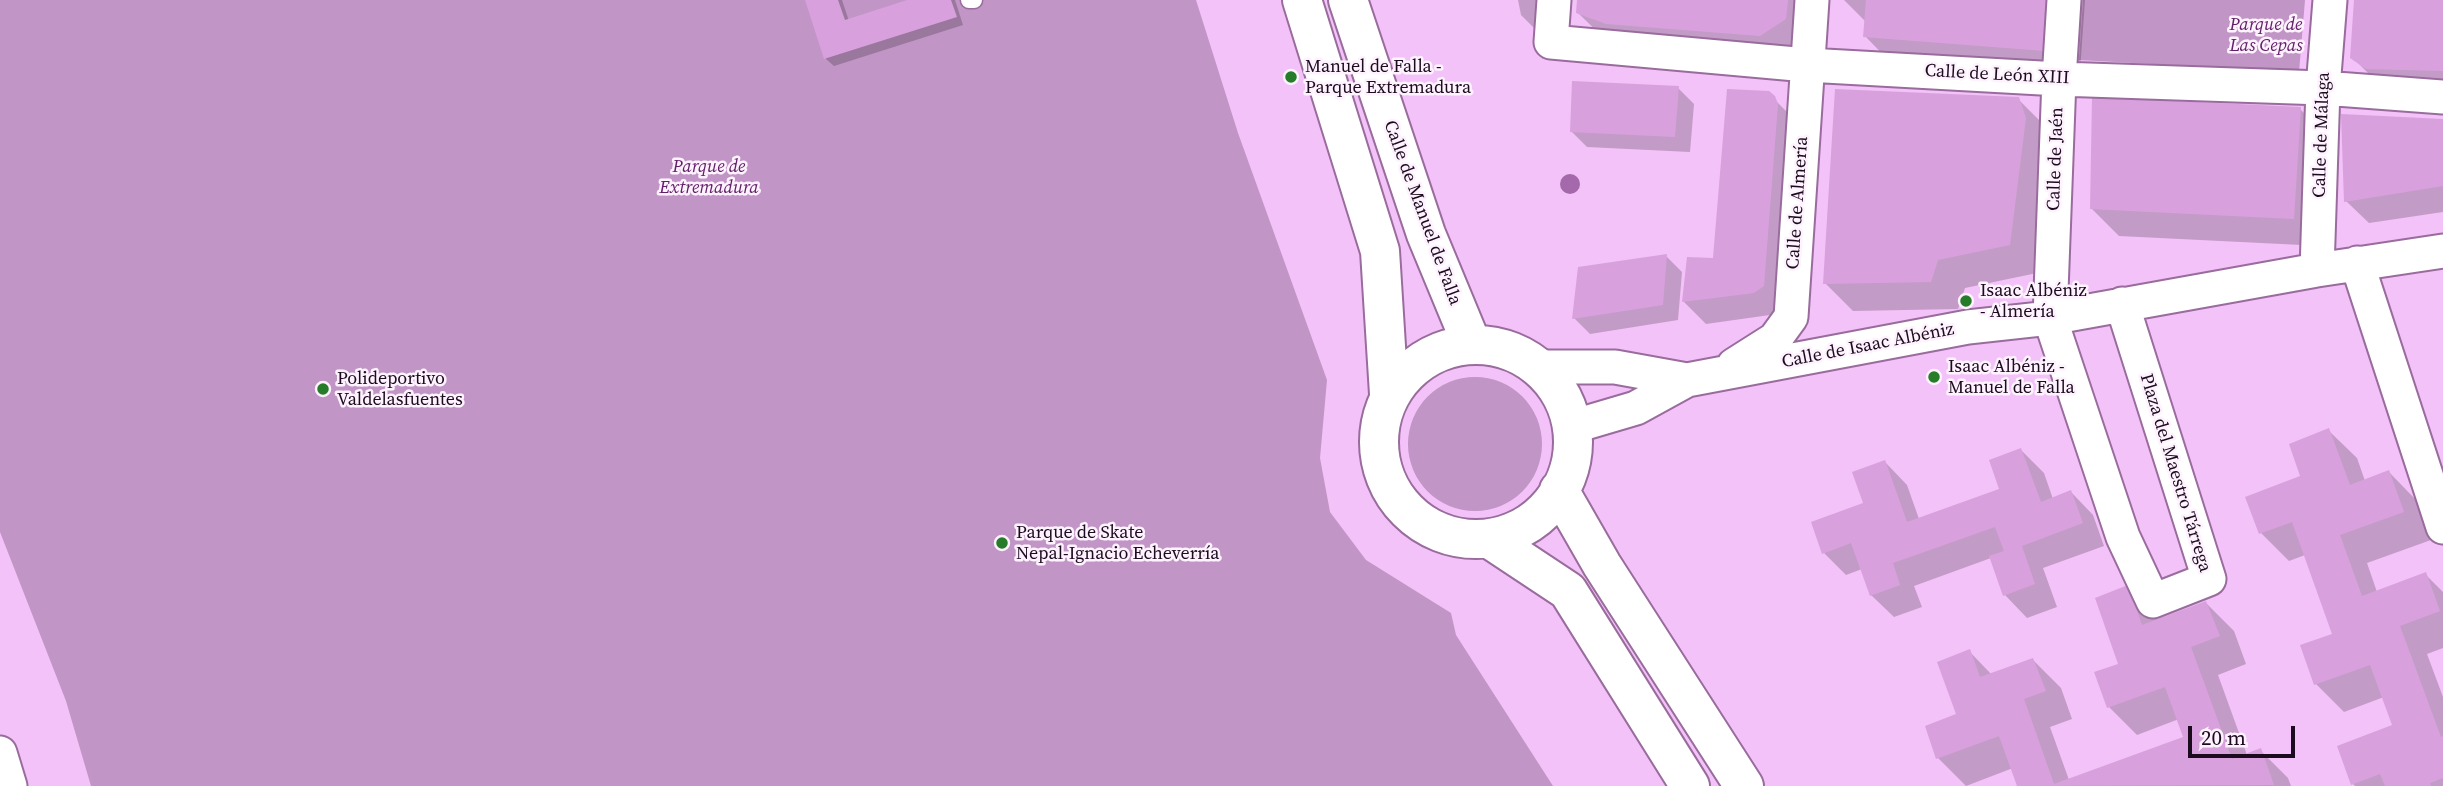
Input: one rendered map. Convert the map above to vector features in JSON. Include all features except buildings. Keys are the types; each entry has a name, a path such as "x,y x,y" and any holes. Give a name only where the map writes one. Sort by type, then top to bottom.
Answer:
{"main road":[{"path":"1302,0 1380,251 1389,394 1378,427 1381,471 1397,502 1413,519 1442,535 1477,541 1490,540 1525,524 1548,506 1559,490 1572,458 1575,426 1563,393 1541,367 1520,352 1472,345 1447,349 1418,364 1389,394"},
{"name":"Calle de Manuel de Falla","path":"1349,0 1426,234 1472,345"},
{"path":"1559,490 1602,565 1744,786"},
{"path":"1490,540 1568,590 1690,786"}],"street":[{"name":"Calle de León XIII","path":"1554,0 1551,42 1808,65 2059,79 2323,88 2443,97"},
{"name":"Calle de Almería","path":"1722,372 1775,339 1791,317 1812,0"},
{"name":"Calle de Jaén","path":"2050,318 2064,0"},
{"name":"Calle de Málaga","path":"2317,270 2323,88 2330,0"},
{"name":"Calle de Isaac Albéniz","path":"1541,367 1615,367 1687,380 1968,327 2050,318 2357,263 2443,251"},
{"path":"2357,263 2443,527"},
{"name":"Plaza del Maestro Tárrega","path":"2050,318 2123,537 2153,601 2209,579 2122,304"},
{"path":"1575,426 1636,408 1687,380"}],"lane":[{"path":"969,0 974,0"}],"green space":[{"name":"Polideportivo Valdelasfuentes","path":"0,0 1196,0 1238,133 1327,380 1320,458 1330,512 1366,560 1451,613 1456,635 1553,786 91,786 66,701 0,532"},
{"name":"Parque de Las Cepas","path":"2083,0 2305,0 2299,72 2079,60"},
{"path":"1475,377 1501,382 1522,397 1537,418 1542,444 1537,470 1522,491 1501,506 1475,511 1449,506 1428,491 1413,470 1408,444 1413,418 1428,397 1449,382"}],"place":[{"name":"Manuel de Falla - Parque Extremadura","path":"1291,77"},
{"name":"Isaac Albéniz - Almería","path":"1966,301"},
{"name":"Isaac Albéniz - Manuel de Falla","path":"1934,377"},
{"name":"Polideportivo Valdelasfuentes","path":"323,389"},
{"name":"Parque de Skate Nepal-Ignacio Echeverría","path":"1002,543"}],"park label":[{"name":"Parque de Extremadura","path":"709,177"}]}
